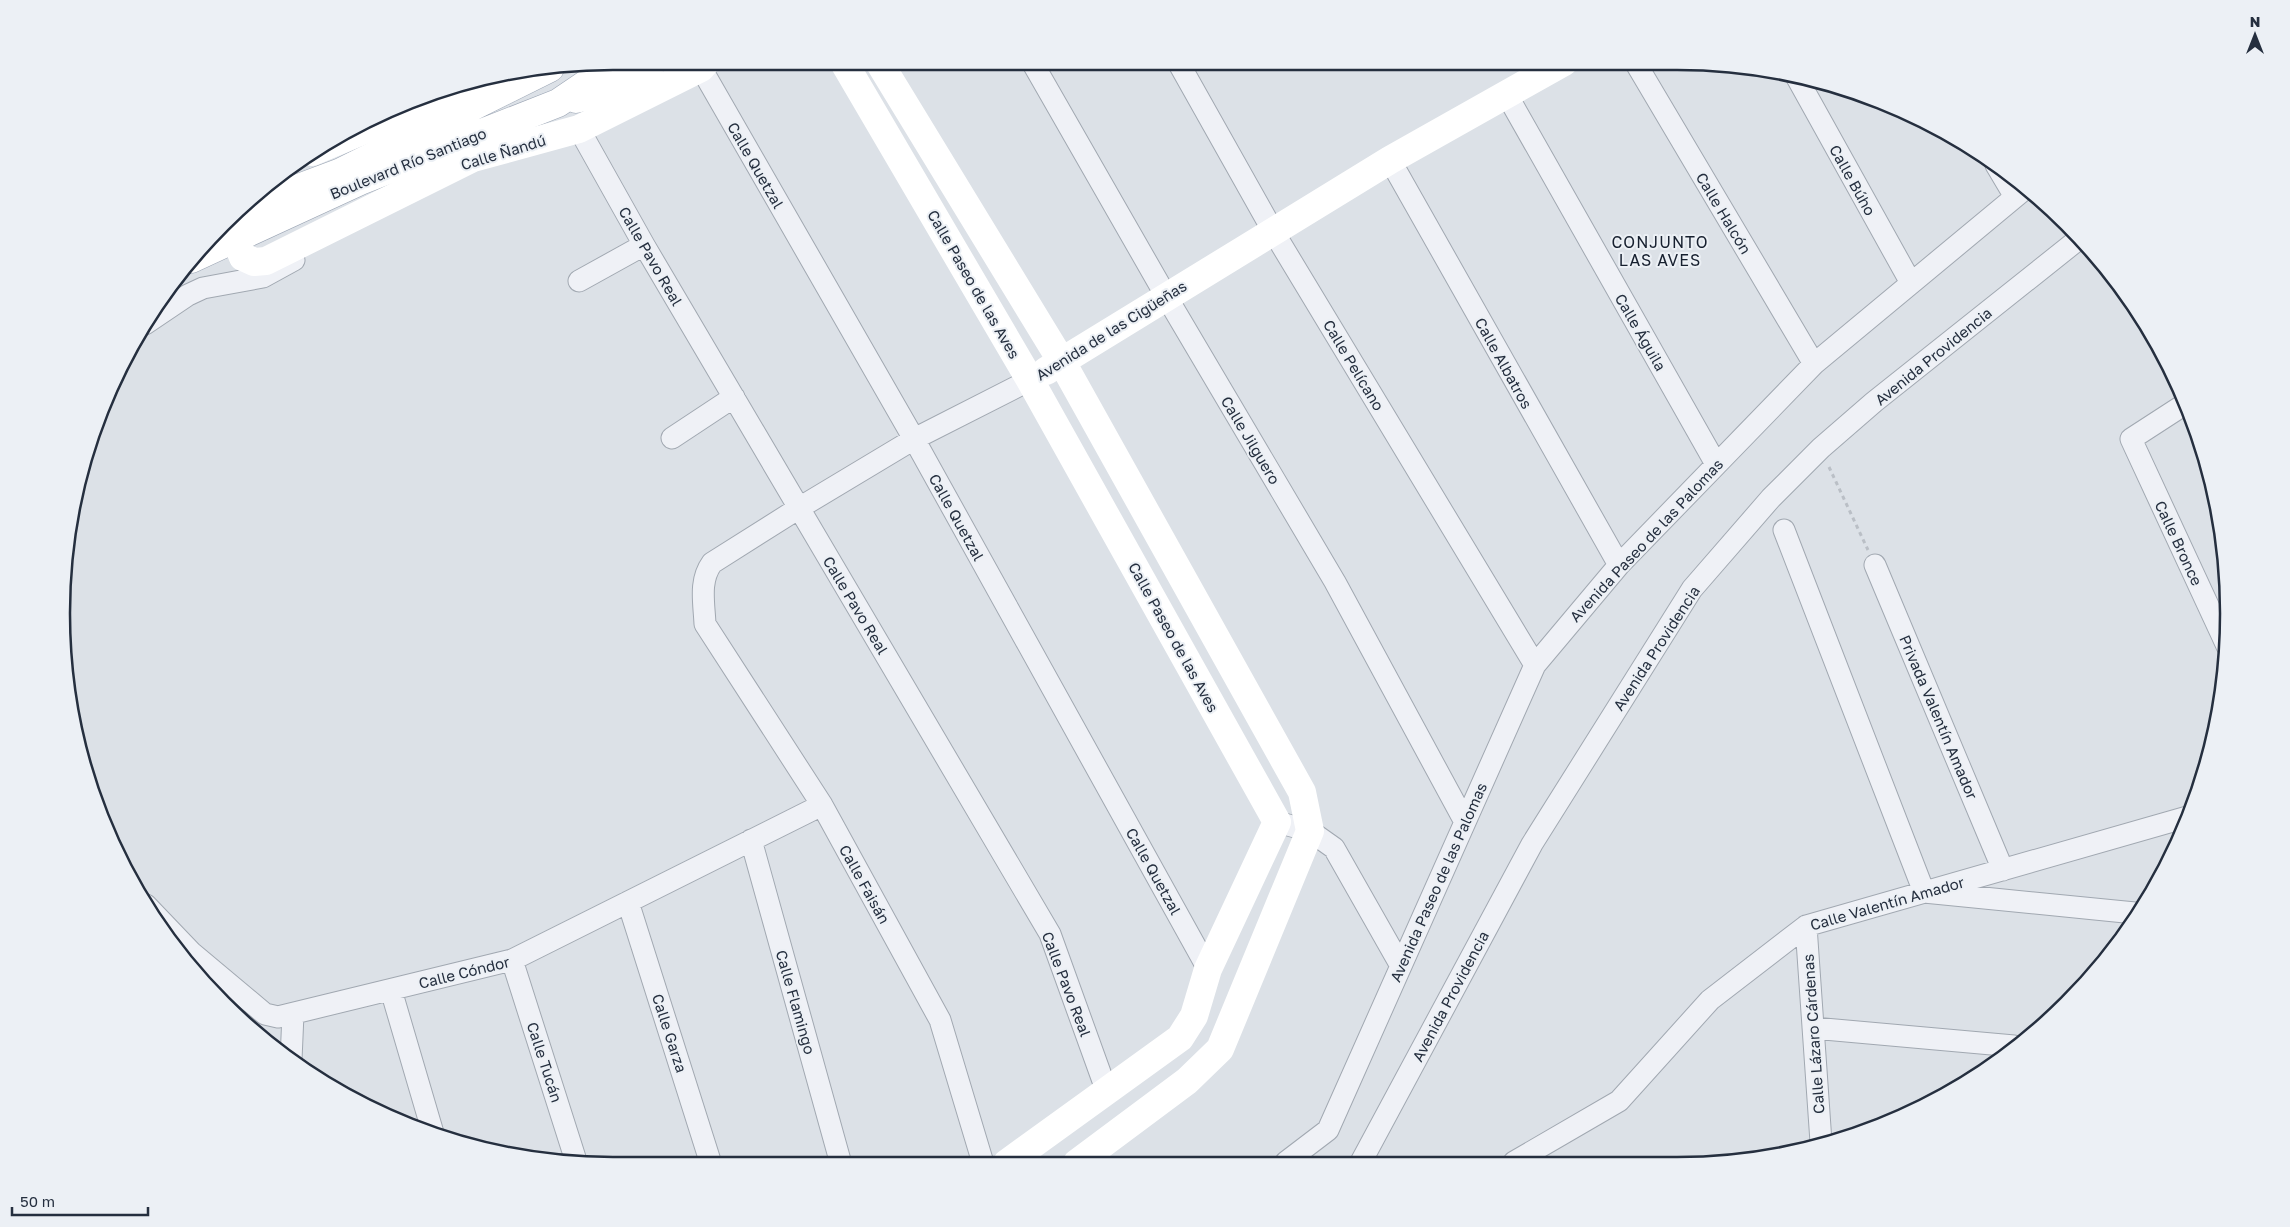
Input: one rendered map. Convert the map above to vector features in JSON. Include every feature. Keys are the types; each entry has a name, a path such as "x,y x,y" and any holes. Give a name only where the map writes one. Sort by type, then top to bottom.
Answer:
{"street":[{"name":"Boulevard Río Santiago","path":"209,251 360,181 558,103 606,70"},
{"path":"558,103 611,90 622,85 642,70"},
{"name":"Calle Ñandú","path":"230,228 243,257 254,262 266,261 473,158 579,130 694,70"},
{"name":"Calle Quetzal","path":"707,70 1208,969"},
{"name":"Calle Paseo de las Aves","path":"848,70 1030,380 1277,822"},
{"path":"884,70 1062,362 1302,792 1310,831 1220,1048 1186,1081 1084,1157"},
{"name":"Calle Jilguero","path":"1037,70 1166,296 1335,582 1465,822"},
{"name":"Calle Pelícano","path":"1182,70 1273,231 1535,665"},
{"name":"Avenida de las Cigüeñas","path":"705,624 702,588 706,571 712,563 799,508 914,440 1062,362 1166,296 1390,160 1550,70"},
{"name":"Calle Halcón","path":"1640,70 1814,364"},
{"name":"Boulevard Río Santiago","path":"256,204 342,172 533,76"},
{"name":"Calle Búho","path":"1801,85 1911,283"},
{"name":"Calle Águila","path":"1507,95 1716,464"},
{"path":"369,128 445,97"},
{"name":"Calle Pavo Real","path":"579,130 644,244 1050,934 1107,1092"},
{"name":"Calle Albatros","path":"1390,160 1619,565"},
{"name":"Avenida Paseo de las Palomas","path":"1293,1157 1328,1130 1535,665 1619,565 1814,364 2021,193"},
{"path":"161,313 188,295 203,288 263,277 340,235 348,229 360,214"},
{"name":"Avenida Providencia","path":"1363,1157 1532,844 1687,598 1772,498 1821,448 1882,396 2074,243"},
{"path":"579,281 644,244"},
{"path":"672,438 734,397"},
{"name":"Calle Bronce","path":"2180,407 2131,438 2220,630"},
{"path":"1784,530 1924,892 2130,912"},
{"name":"Privada Valentín Amador","path":"1875,565 2004,870"},
{"name":"Calle Faisán","path":"705,624 822,805 940,1020 981,1157"},
{"name":"Calle Cóndor","path":"195,959 266,1014 278,1017 391,990 512,960 822,805"},
{"name":"Calle Valentín Amador","path":"1523,1157 1619,1101 1710,1000 1806,926 2180,819"},
{"path":"1015,1157 1180,1038 1194,1016 1208,969 1277,822 1310,831 1334,848 1401,966"},
{"name":"Calle Flamingo","path":"751,840 838,1157"},
{"name":"Calle Garza","path":"628,902 709,1157"},
{"name":"Calle Lázaro Cárdenas","path":"1806,926 1821,1137"},
{"name":"Calle Tucán","path":"512,960 573,1155"},
{"path":"391,990 431,1125"},
{"path":"292,1051 293,1014"},
{"path":"1813,1028 2007,1045"}],"path":[{"path":"1821,448 1875,565"}],"district":[{"name":"CONJUNTO LAS AVES","path":"1660,251"}]}
